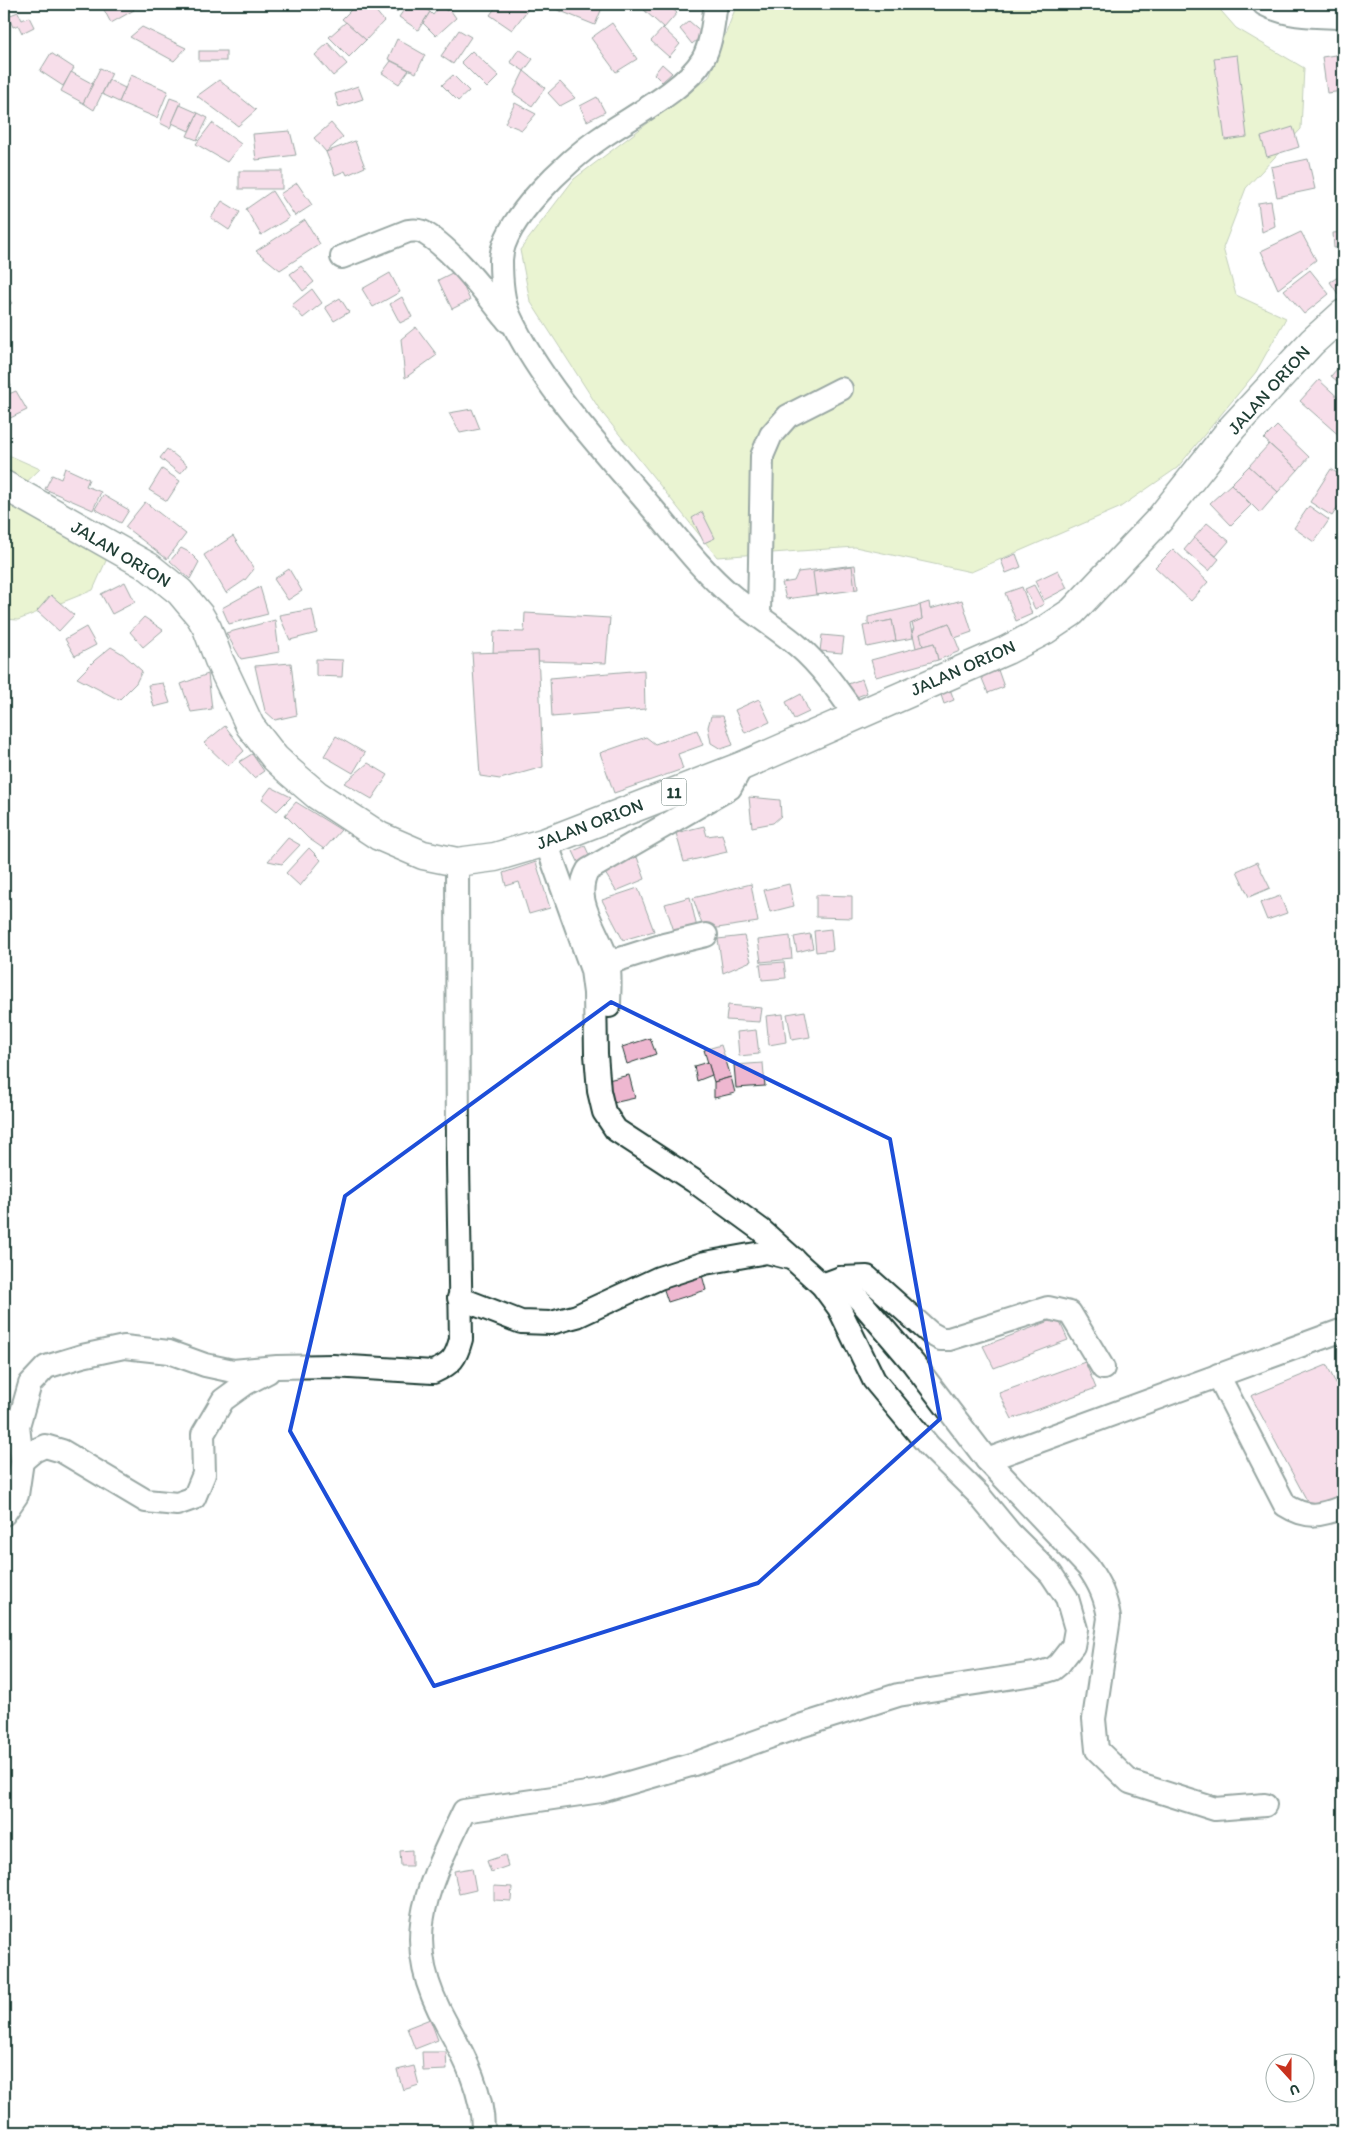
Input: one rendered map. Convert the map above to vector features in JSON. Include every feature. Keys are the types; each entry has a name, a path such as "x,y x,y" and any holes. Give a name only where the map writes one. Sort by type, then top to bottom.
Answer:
{"highway":[{"name":"JALAN ORION","path":"4,485 149,567 180,592 200,616 207,628 219,660 250,726 275,758 296,778 317,795 379,836 423,855 457,862 495,857 546,842 742,766 1007,650 1045,630 1072,612 1160,520 1232,428 1312,342 1343,314"}],"street":[{"path":"518,333 508,312 501,279 501,252 509,231 528,205 576,156 684,81 703,58 712,31 716,4"},
{"path":"1264,4 1278,11 1290,13 1343,17"},
{"path":"342,256 408,231 416,230 425,233 446,249 518,333 572,412 690,552 730,595 799,647 830,679 855,715"},
{"path":"759,615 762,456 771,435 788,416 841,389"},
{"path":"596,1054 604,1042 607,1032 608,963 587,913 582,891 583,879 588,870 730,788 742,766"},
{"path":"546,842 592,970 595,993 599,1091 604,1112 616,1130 694,1181 761,1230 795,1259 832,1281 913,1362 987,1460 1088,1567 1100,1584 1107,1602 1108,1618 1094,1720 1097,1750 1130,1782 1215,1809 1265,1805"},
{"path":"4,1514 17,1495 22,1461 18,1426 30,1384 46,1367 82,1356 124,1347 168,1352 205,1365 233,1371 277,1367 333,1366 433,1372 448,1366 458,1351 461,1339 459,1298 457,862"},
{"path":"608,963 664,945 706,935"},
{"path":"459,1298 521,1322 551,1323 577,1316 659,1278 705,1263 767,1252 795,1259"},
{"path":"832,1281 867,1277 930,1334 941,1339 950,1339 1048,1308 1070,1312 1103,1368"},
{"path":"483,2132 481,2108 467,2065 433,1997 427,1980 420,1937 423,1906 430,1885 442,1854 464,1811 558,1799 618,1787 694,1764 800,1726 898,1694 1040,1673 1053,1669 1073,1646 1076,1629 1075,1621 1060,1585 1010,1533 978,1494 929,1446 874,1380 839,1308 832,1281"},
{"path":"987,1460 1343,1330"},
{"path":"22,1461 34,1451 45,1446 62,1452 146,1501 177,1504 194,1498 204,1474 203,1434 223,1400 245,1384 277,1367"},
{"path":"1218,1375 1285,1505 1297,1513 1313,1516 1343,1507"}],"highlighted area":[{"path":"611,1002 890,1139 940,1419 758,1583 434,1686 290,1431 345,1196"}],"green space":[{"path":"737,4 1215,4 1236,28 1304,68 1301,129 1246,188 1223,248 1236,295 1286,318 1256,372 1177,468 1119,508 971,572 855,547 717,557 600,410 530,301 520,250 574,179 709,77"},
{"path":"4,453 40,469 12,496 109,554 93,590 18,620 4,619"}],"building":[{"path":"101,4 131,4 134,10 111,23"},
{"path":"357,4 370,4 384,21 366,40 342,19"},
{"path":"383,4 402,4 397,12"},
{"path":"408,4 418,4 430,12 418,30 399,17"},
{"path":"438,4 452,4 447,11"},
{"path":"498,4 523,4 529,8 512,30 490,15"},
{"path":"543,4 591,4 602,8 595,25"},
{"path":"650,4 667,4 677,13 664,28 644,10"},
{"path":"440,6 447,11 449,8 456,18 436,36 423,23 430,12 433,15"},
{"path":"18,12 22,20 29,17 34,27 22,33 18,25 13,27 8,16"},
{"path":"689,21 704,34 692,44 680,29"},
{"path":"346,22 366,40 349,57 329,37"},
{"path":"612,23 637,59 616,72 591,38"},
{"path":"142,27 186,48 174,61 130,37"},
{"path":"663,28 680,44 669,57 651,41"},
{"path":"459,30 471,37 453,64 441,56"},
{"path":"397,39 425,55 416,73 388,59"},
{"path":"328,43 347,64 333,76 315,55"},
{"path":"519,49 533,59 524,71 510,62"},
{"path":"199,51 226,51 226,61 199,61"},
{"path":"472,51 499,76 487,88 461,62"},
{"path":"51,53 74,68 63,86 40,71"},
{"path":"1342,54 1343,91 1327,93 1322,57"},
{"path":"1237,55 1247,137 1225,140 1214,58"},
{"path":"391,61 409,70 399,84 382,73"},
{"path":"662,64 672,73 662,82 654,74"},
{"path":"100,68 112,73 94,110 83,103"},
{"path":"524,71 545,88 532,106 513,93"},
{"path":"71,72 93,84 83,103 61,91"},
{"path":"131,75 168,91 157,118 119,102"},
{"path":"453,75 469,91 458,101 442,85"},
{"path":"109,80 125,88 119,102 102,94"},
{"path":"219,80 256,110 238,126 197,96"},
{"path":"560,82 575,98 560,106 548,93"},
{"path":"358,86 363,99 339,107 335,94"},
{"path":"597,97 605,112 587,121 580,106"},
{"path":"170,98 181,102 170,128 160,123"},
{"path":"515,103 536,114 522,130 505,123"},
{"path":"180,105 198,113 189,131 172,123"},
{"path":"198,113 208,118 197,140 187,136"},
{"path":"212,123 241,144 227,162 196,144"},
{"path":"331,123 343,137 326,152 314,138"},
{"path":"1293,127 1299,147 1267,157 1261,137"},
{"path":"290,131 296,155 256,160 253,134"},
{"path":"355,141 365,167 347,175 345,171 335,175 326,152"},
{"path":"1308,159 1315,189 1277,197 1271,167"},
{"path":"239,171 282,171 282,189 239,189"},
{"path":"297,183 312,205 295,216 280,194"},
{"path":"272,191 289,218 261,235 246,209"},
{"path":"222,201 240,212 229,230 211,218"},
{"path":"1271,201 1275,226 1262,232 1258,203"},
{"path":"305,220 320,244 280,270 256,251"},
{"path":"1301,232 1316,260 1278,289 1261,251"},
{"path":"1343,232 1343,247 1334,248 1333,233"},
{"path":"301,266 314,282 303,291 290,274"},
{"path":"1310,270 1329,294 1304,314 1284,290"},
{"path":"456,271 470,300 452,309 438,280"},
{"path":"390,273 400,292 373,307 362,289"},
{"path":"1343,274 1343,291 1338,294 1330,282"},
{"path":"312,289 322,303 303,318 292,305"},
{"path":"4,294 12,303 4,310"},
{"path":"402,297 412,317 400,323 390,304"},
{"path":"340,298 349,312 334,321 325,307"},
{"path":"416,327 437,355 405,378 401,339"},
{"path":"4,362 11,386 4,388"},
{"path":"1343,364 1343,386 1331,376"},
{"path":"1319,380 1343,402 1342,438 1300,401"},
{"path":"16,391 27,410 4,421 4,396"},
{"path":"472,409 480,429 460,433 449,413"},
{"path":"1277,426 1309,457 1298,470 1264,439"},
{"path":"1269,444 1298,470 1278,492 1249,466"},
{"path":"167,449 187,465 180,474 160,458"},
{"path":"1249,466 1278,492 1260,513 1231,484"},
{"path":"65,468 89,479 86,486 101,492 93,510 45,489 52,475 61,479"},
{"path":"162,469 180,481 167,501 149,490"},
{"path":"1331,469 1343,477 1343,499 1332,516 1310,502"},
{"path":"1231,484 1251,505 1231,525 1210,503"},
{"path":"103,495 129,510 121,523 95,509"},
{"path":"145,502 186,534 167,559 125,527"},
{"path":"1309,506 1329,520 1314,542 1294,528"},
{"path":"702,512 715,538 704,543 692,518"},
{"path":"1207,523 1229,541 1216,556 1194,538"},
{"path":"233,536 254,569 245,580 226,593 204,555"},
{"path":"1194,538 1219,559 1209,571 1184,550"},
{"path":"181,548 189,552 199,562 190,579 170,561"},
{"path":"1173,549 1208,582 1191,601 1155,567"},
{"path":"1016,554 1021,567 1006,573 1001,560"},
{"path":"855,565 858,589 786,599 782,583 794,581 798,572"},
{"path":"852,566 855,590 816,595 813,572"},
{"path":"289,569 302,591 288,600 274,579"},
{"path":"1058,570 1067,588 1044,600 1035,581"},
{"path":"125,582 135,602 112,614 101,594"},
{"path":"1034,585 1044,604 1035,609 1025,589"},
{"path":"260,587 268,614 229,624 222,608"},
{"path":"1022,587 1032,614 1016,621 1005,593"},
{"path":"51,595 74,615 59,631 37,611"},
{"path":"962,600 972,632 955,638 949,623 920,634 923,646 916,648 912,623 922,619 920,605 929,602 930,609"},
{"path":"920,605 922,619 910,624 913,638 896,641 892,620 868,625 868,617"},
{"path":"312,609 317,633 290,640 279,615"},
{"path":"525,613 610,618 606,663 538,661 538,651 493,653 494,631 524,632"},
{"path":"144,617 163,630 143,647 130,632"},
{"path":"275,620 279,652 241,659 226,633"},
{"path":"892,620 896,641 867,647 863,626"},
{"path":"949,623 960,651 938,660 934,643 923,646 920,634"},
{"path":"86,627 96,645 75,656 65,639"},
{"path":"822,635 844,637 842,653 820,651"},
{"path":"934,643 938,660 876,677 871,660"},
{"path":"111,647 123,654 142,671 136,683 119,700 77,678"},
{"path":"538,651 543,767 500,779 480,776 472,653"},
{"path":"316,659 343,660 342,677 316,676"},
{"path":"291,663 297,715 275,720 265,711 255,666"},
{"path":"644,670 645,709 552,717 550,678"},
{"path":"998,670 1004,687 988,693 981,676"},
{"path":"208,674 212,709 191,712 181,684"},
{"path":"862,679 867,693 854,698 848,684"},
{"path":"163,683 170,703 154,707 148,685"},
{"path":"950,689 954,700 944,704 940,692"},
{"path":"801,694 809,712 794,719 786,702"},
{"path":"759,699 770,722 745,733 735,710"},
{"path":"711,716 723,716 733,745 721,749 711,743 708,727"},
{"path":"225,726 244,751 228,766 204,743"},
{"path":"697,730 703,745 678,754 683,769 614,793 600,753 646,737 655,744"},
{"path":"336,736 365,753 353,773 324,756"},
{"path":"252,754 264,771 254,778 239,762"},
{"path":"368,763 388,775 372,799 344,783"},
{"path":"271,787 291,797 277,811 262,799"},
{"path":"749,797 780,800 781,816 773,823 752,827"},
{"path":"296,802 341,830 324,849 308,838 285,815"},
{"path":"704,826 707,836 722,834 727,852 684,862 676,833"},
{"path":"288,838 300,845 282,864 268,861"},
{"path":"585,846 592,861 580,866 573,851"},
{"path":"309,848 321,860 300,886 286,873"},
{"path":"637,857 645,879 616,891 602,868"},
{"path":"536,862 550,908 529,914 519,882 506,886 503,873"},
{"path":"1257,862 1270,888 1249,897 1237,871"},
{"path":"751,884 758,922 704,930 693,898"},
{"path":"789,884 794,906 770,912 764,890"},
{"path":"638,888 654,931 623,940 602,900"},
{"path":"816,895 852,896 852,918 816,917"},
{"path":"1280,896 1287,913 1267,920 1260,903"},
{"path":"690,897 697,928 675,934 665,904"},
{"path":"831,929 833,950 816,952 814,931"},
{"path":"810,934 813,948 797,952 794,937"},
{"path":"744,936 751,961 723,973 718,939"},
{"path":"790,936 792,959 761,962 758,940"},
{"path":"784,962 786,978 762,980 760,964"},
{"path":"728,1005 762,1008 760,1022 726,1020"},
{"path":"805,1011 810,1037 792,1040 787,1014"},
{"path":"783,1014 786,1042 769,1045 766,1016"},
{"path":"756,1030 759,1054 739,1056 737,1032"},
{"path":"650,1038 656,1054 627,1064 622,1047"},
{"path":"721,1045 731,1077 714,1082 704,1050"},
{"path":"708,1062 712,1075 697,1081 694,1066"},
{"path":"763,1063 765,1086 736,1088 734,1065"},
{"path":"629,1075 635,1098 613,1103 608,1080"},
{"path":"731,1077 735,1093 714,1098 714,1082"},
{"path":"702,1275 706,1290 668,1302 663,1287"},
{"path":"1058,1318 1068,1340 994,1368 983,1346"},
{"path":"1085,1362 1096,1388 1012,1419 999,1393"},
{"path":"1327,1365 1337,1386 1343,1383 1343,1498 1312,1510 1251,1396"},
{"path":"412,1850 412,1866 401,1866 400,1851"},
{"path":"505,1855 508,1866 491,1872 487,1861"},
{"path":"472,1868 476,1890 459,1894 454,1871"},
{"path":"494,1886 512,1887 511,1901 494,1900"},
{"path":"430,2019 438,2040 415,2049 407,2028"},
{"path":"422,2052 446,2052 447,2070 423,2071"},
{"path":"414,2066 419,2085 403,2090 397,2070"}]}
